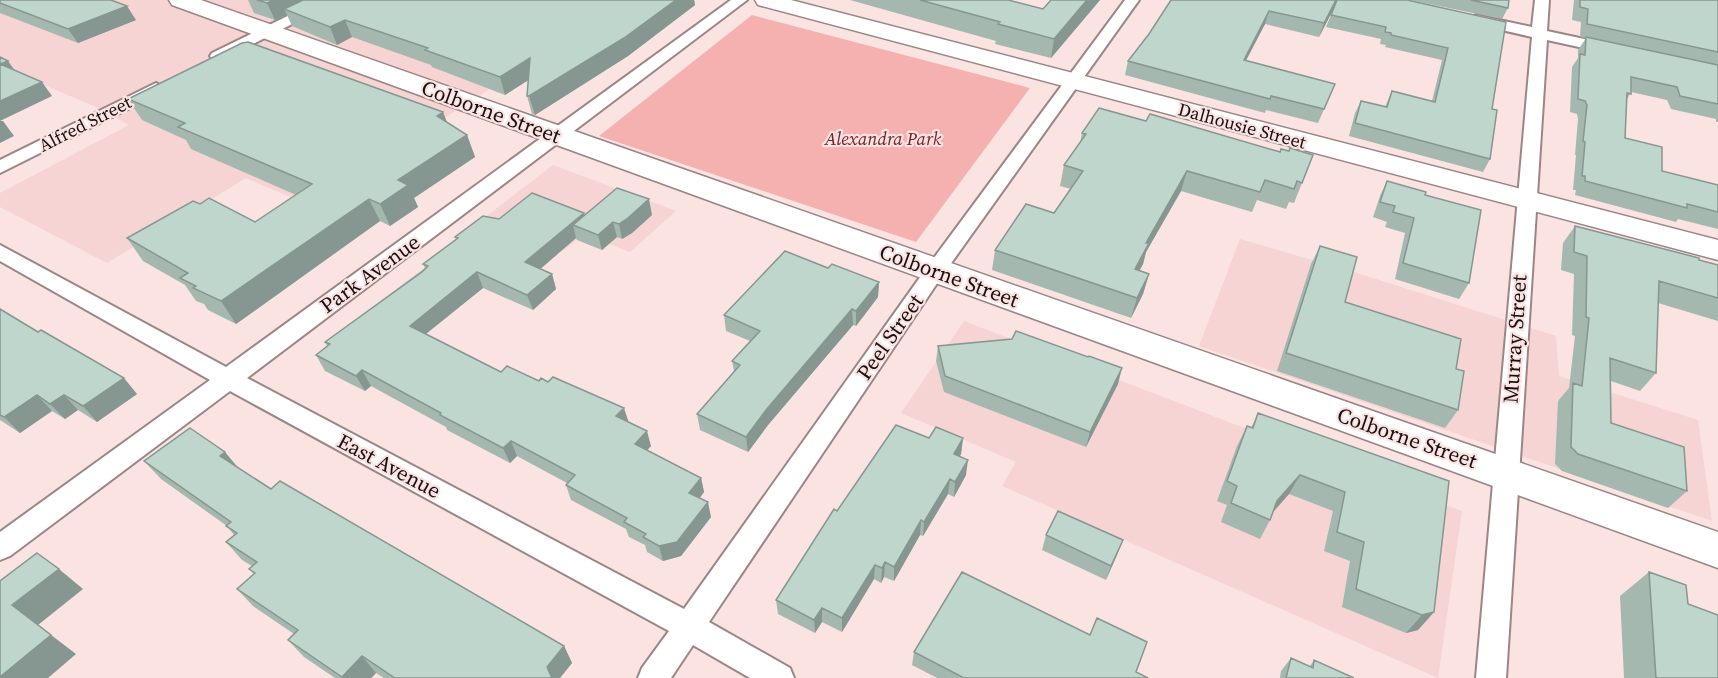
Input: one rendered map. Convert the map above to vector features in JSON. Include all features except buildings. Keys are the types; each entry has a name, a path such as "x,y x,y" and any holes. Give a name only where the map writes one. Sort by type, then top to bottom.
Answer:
{"main road":[{"name":"Colborne Street","path":"180,0 1718,550"},
{"name":"Dalhousie Street","path":"766,0 1718,250"}],"street":[{"path":"203,64 332,0"},
{"name":"Park Avenue","path":"0,548 740,0"},
{"name":"Peel Street","path":"653,678 935,271 1132,0"},
{"name":"Murray Street","path":"1491,678 1542,0"},
{"path":"1463,18 1630,54"},
{"name":"Alfred Street","path":"0,167 171,80"},
{"name":"East Avenue","path":"0,252 228,379 690,627 779,678"}],"shaded area":[{"path":"0,0 531,0 597,20 309,205 246,178 107,263 0,207 0,193 129,125 96,107 0,66"},
{"path":"553,165 676,211 630,252 584,234 564,250 484,218"},
{"path":"1240,239 1357,273 1556,336 1559,376 1698,420 1712,521 1199,346"},
{"path":"964,321 1462,511 1438,678 1002,486 1016,462 901,413"}],"green space":[{"name":"Alexandra Park","path":"752,15 1030,88 916,242 599,136"}]}
